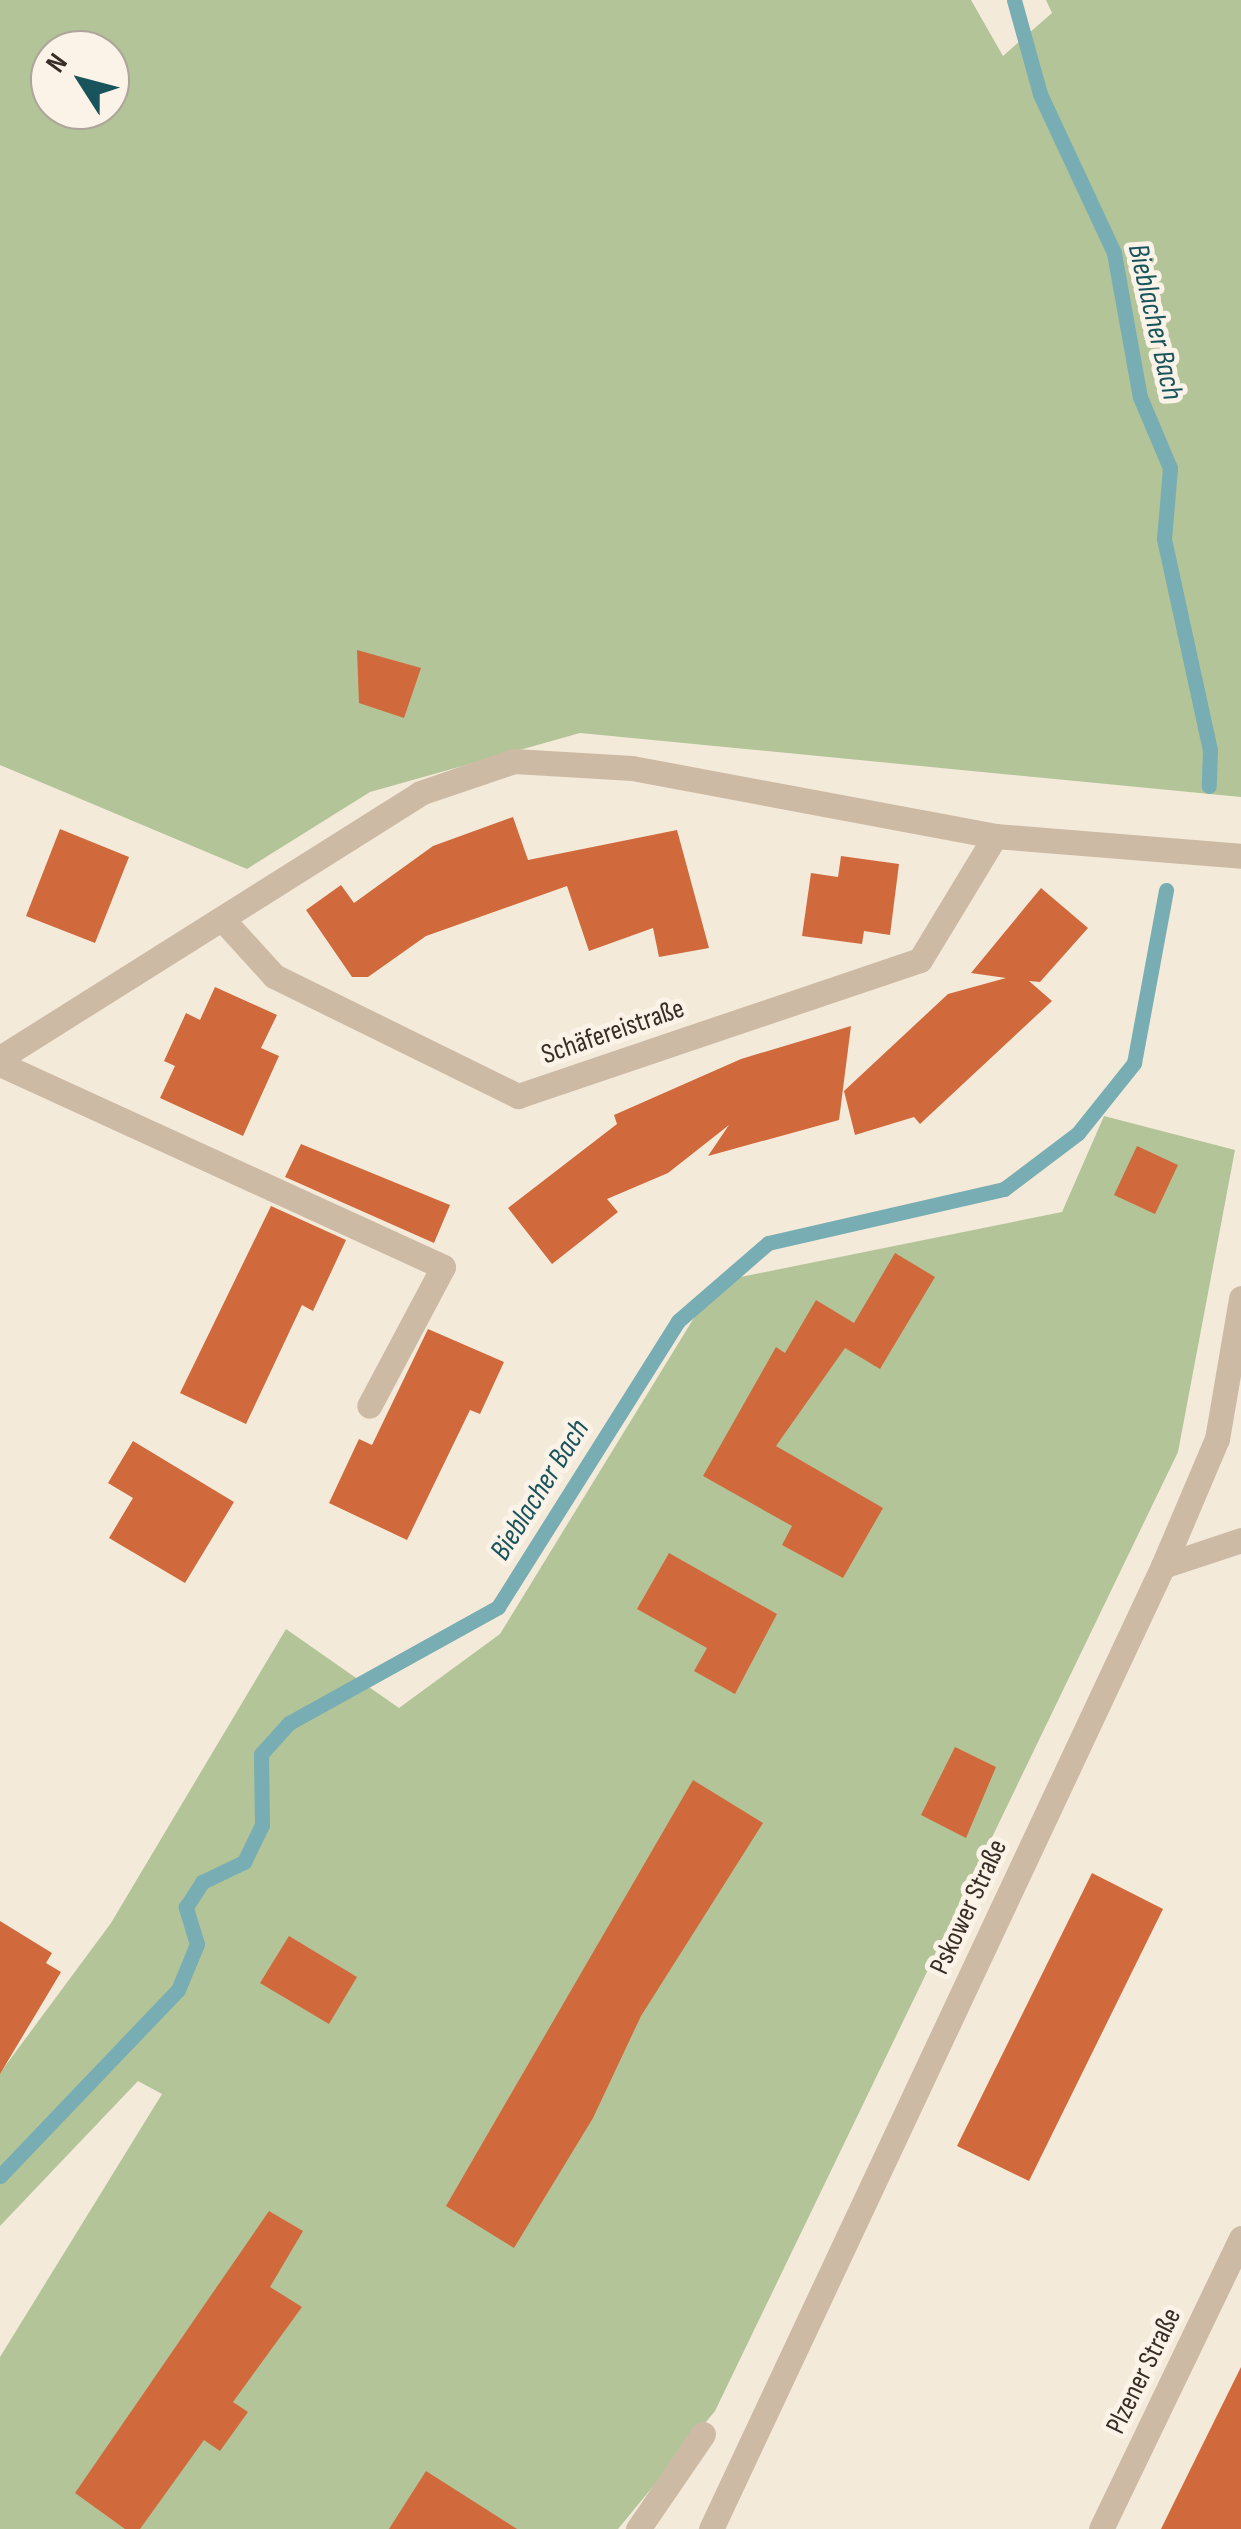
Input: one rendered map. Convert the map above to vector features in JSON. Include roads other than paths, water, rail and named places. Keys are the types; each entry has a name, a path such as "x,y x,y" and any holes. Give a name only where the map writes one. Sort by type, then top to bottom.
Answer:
{"street":[{"path":"0,1061 420,793 514,761 632,768 996,836 1241,856"},
{"name":"Schäfereistraße","path":"224,921 274,976 518,1096 920,960 996,836"},
{"path":"0,1061 443,1267 369,1406"},
{"name":"Pskower Straße","path":"710,2529 1163,1566 1217,1439 1241,1298"},
{"path":"1163,1566 1241,1540"},
{"name":"Plzener Straße","path":"1100,2529 1241,2238"},
{"path":"638,2529 703,2434"}],"waterway":[{"name":"Bieblacher Bach","path":"1014,0 1040,94 1114,253 1140,397 1170,468 1164,539 1210,750 1209,786"},
{"name":"Bieblacher Bach","path":"0,2176 178,1990 197,1944 186,1907 202,1882 244,1862 262,1825 261,1754 289,1723 498,1607 678,1321 768,1243 1004,1189 1078,1133 1134,1063 1166,890"}]}
